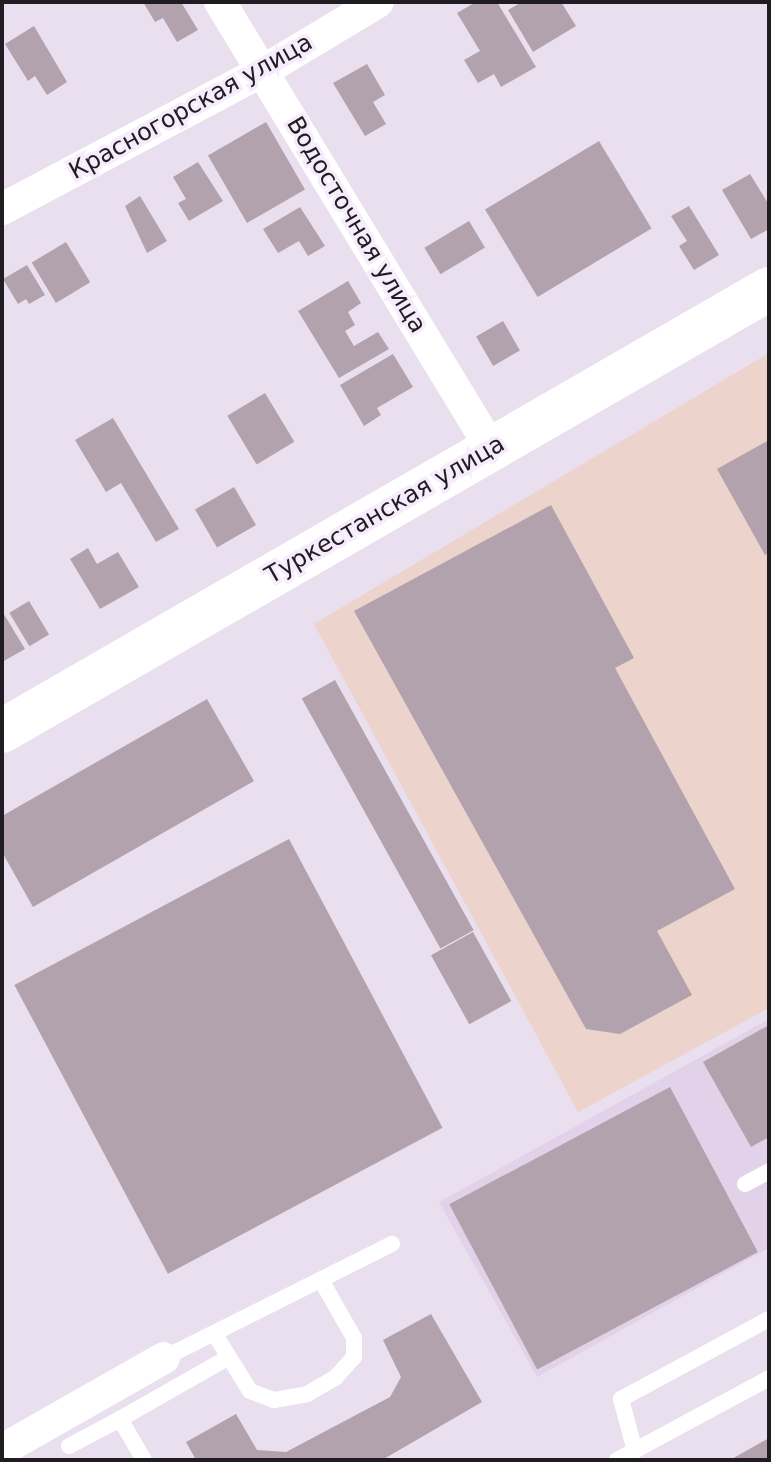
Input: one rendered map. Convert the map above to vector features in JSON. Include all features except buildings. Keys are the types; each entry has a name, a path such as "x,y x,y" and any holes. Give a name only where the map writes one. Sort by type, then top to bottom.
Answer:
{"main road":[{"name":"Туркестанская улица","path":"2,731 769,289"}],"street":[{"name":"Водосточная улица","path":"220,2 491,448"},
{"name":"Красногорская улица","path":"2,209 263,71 378,2"},
{"path":"2,1450 164,1358"}],"lane":[{"path":"745,1184 769,1171"},
{"path":"164,1358 392,1244"},
{"path":"214,1333 250,1391 274,1400 307,1394 336,1377 354,1357 354,1338 321,1280"},
{"path":"635,1451 621,1399 769,1319"},
{"path":"69,1446 229,1357"},
{"path":"617,1460 769,1378"},
{"path":"120,1419 144,1460"}],"shaded area":[{"path":"769,353 769,1008 578,1112 314,624"},
{"path":"769,1019 769,1248 537,1377 439,1202"}]}
